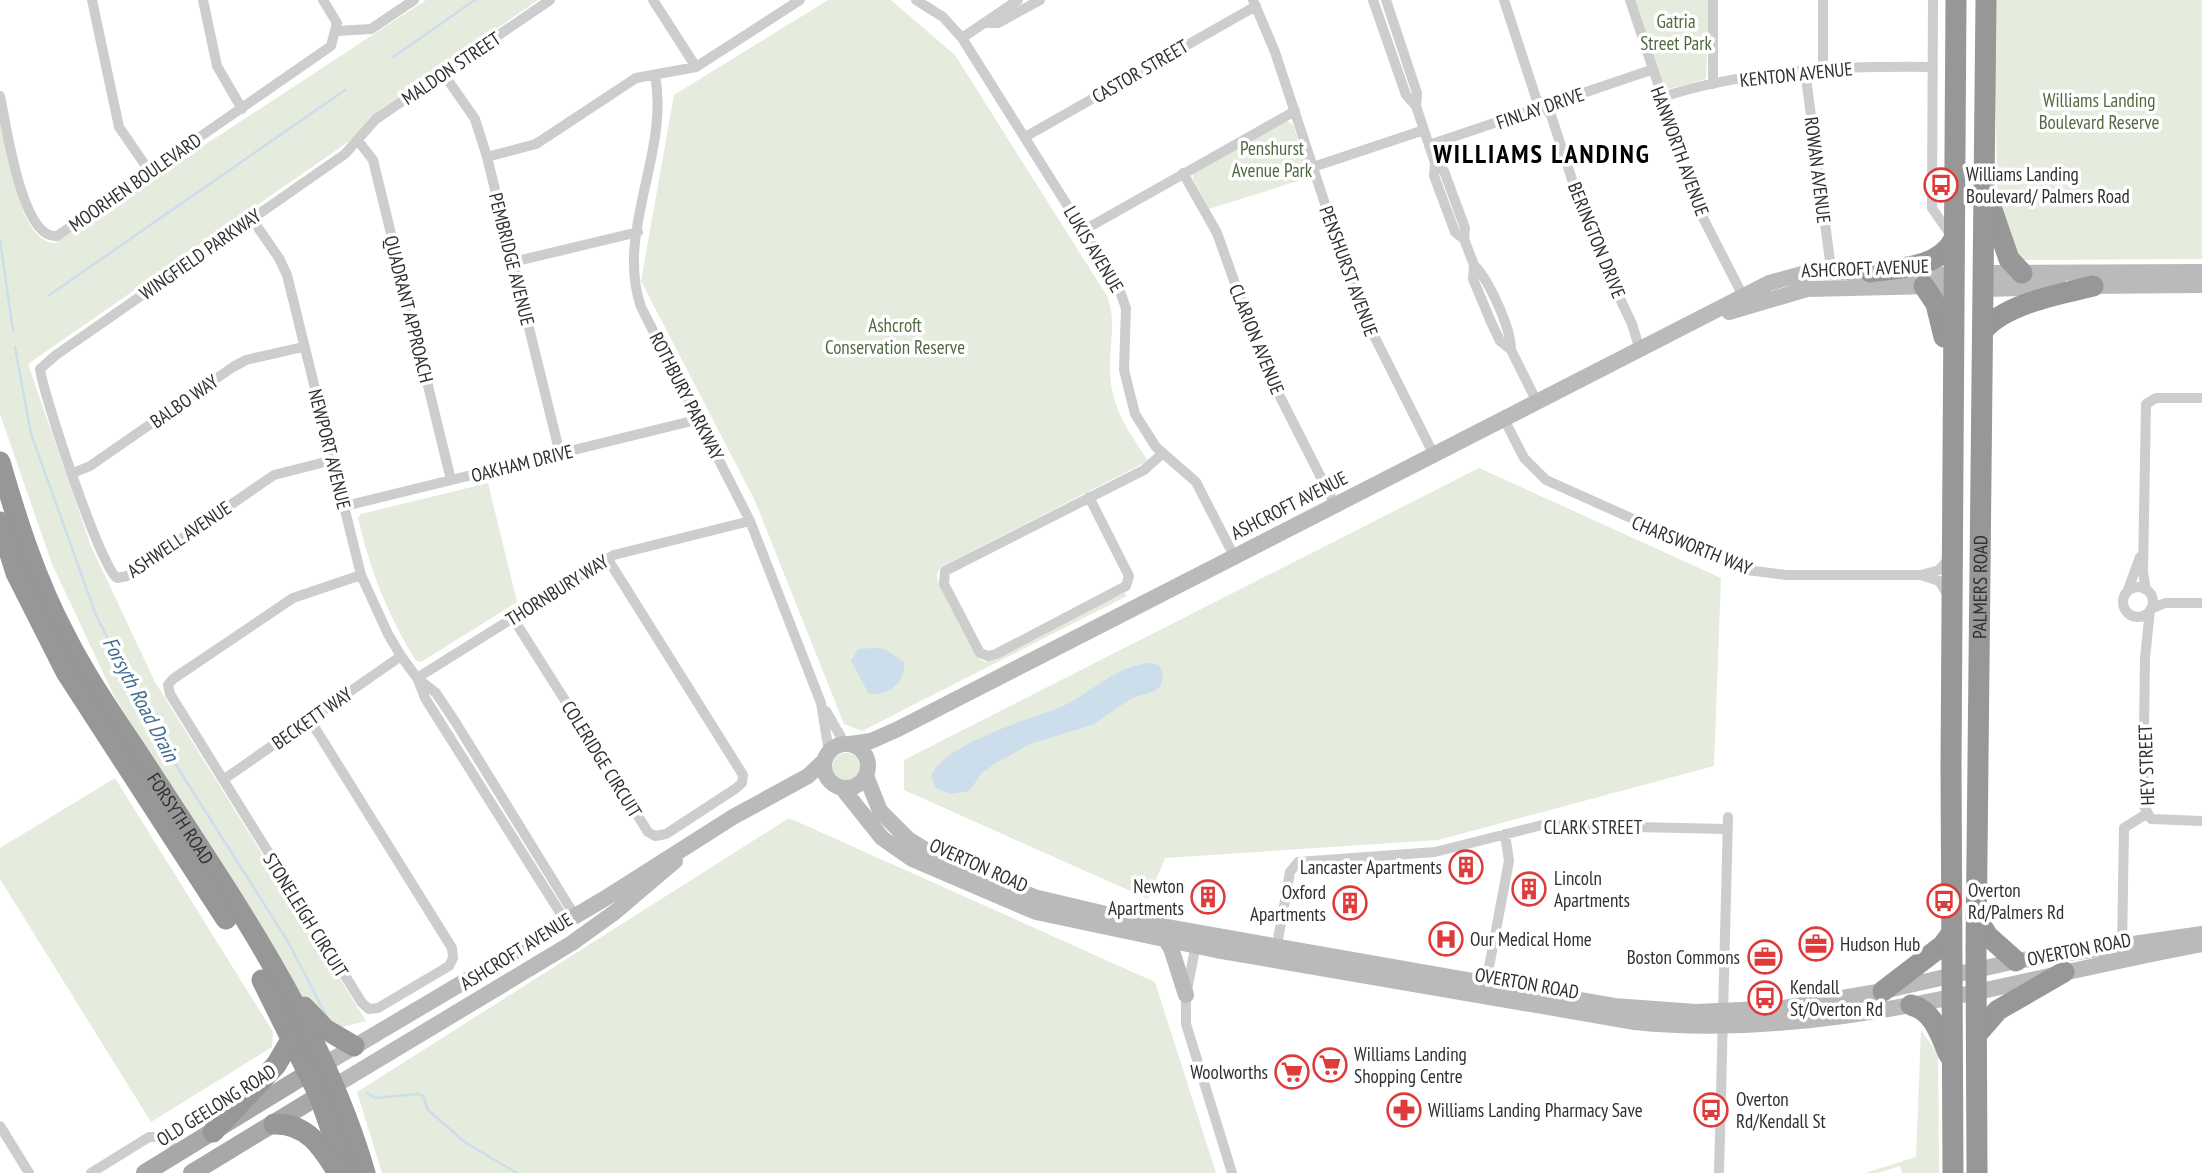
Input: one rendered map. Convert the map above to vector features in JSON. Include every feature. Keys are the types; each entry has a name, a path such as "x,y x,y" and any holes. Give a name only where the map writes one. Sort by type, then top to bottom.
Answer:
{"highway":[{"name":"PALMERS ROAD","path":"1953,1173 1951,934 1956,0"},
{"name":"PALMERS ROAD","path":"1977,1173 1976,917 1986,0"},
{"path":"1984,185 2009,259 2022,273"},
{"path":"1870,272 1926,262 1945,252 1954,239"},
{"path":"1953,282 1984,281"},
{"path":"1924,286 1930,293 1941,319 1953,380"},
{"path":"1983,331 1991,321 2041,299 2093,286"},
{"name":"FORSYTH ROAD","path":"0,462 9,524 9,547 16,573 66,672 219,906 274,1000 292,1038 316,1068"},
{"name":"FORSYTH ROAD","path":"9,524 65,635 268,961 365,1173"},
{"path":"1976,917 1989,936 2016,961"},
{"path":"1884,991 1944,944 1951,934"},
{"path":"268,961 311,1016 332,1035 354,1046"},
{"path":"1978,1032 1998,1010 2064,972"},
{"path":"1911,1005 1924,1008 1952,1060"},
{"path":"213,1132 276,1065 292,1038"},
{"name":"FORSYTH ROAD","path":"328,1090 346,1173"},
{"path":"274,1124 290,1124 304,1131 322,1148 338,1173"}],"main road":[{"name":"OLD GEELONG ROAD","path":"145,1173 316,1068"},
{"path":"192,1173 328,1090"}],"street":[{"path":"92,0 120,127 150,172"},
{"path":"204,0 217,66 242,109"},
{"path":"323,0 335,16 337,31 371,29 414,0"},
{"name":"MALDON STREET","path":"359,142 373,122 550,0"},
{"path":"653,0 696,67"},
{"name":"LUKIS AVENUE","path":"916,0 943,17 962,38 1122,292 1128,324 1124,370 1128,392 1139,422 1163,453 1196,482 1234,556"},
{"path":"962,38 988,23 996,14 1018,0"},
{"path":"988,23 998,23 1040,0"},
{"path":"1373,0 1406,95 1416,106 1435,163 1444,171 1465,228 1464,239 1474,265 1483,274 1510,335 1511,350 1537,402"},
{"path":"1386,0 1418,93 1416,106"},
{"name":"BERINGTON DRIVE","path":"1504,0 1536,98 1550,115 1598,255 1645,347"},
{"name":"HANWORTH AVENUE","path":"1629,0 1702,216 1743,296"},
{"path":"1713,0 1713,84"},
{"path":"1823,0 1823,68"},
{"path":"1933,0 1933,208 1954,239"},
{"path":"487,157 536,144 636,78 696,67 792,2"},
{"name":"PENSHURST AVENUE","path":"1254,3 1295,111 1357,304 1434,455"},
{"name":"CASTOR STREET","path":"1025,137 1254,3"},
{"name":"MOORHEN BOULEVARD","path":"0,96 22,195 29,212 48,235 60,234 331,46 337,31"},
{"name":"KENTON AVENUE","path":"1660,98 1713,84 1805,70 1933,67"},
{"name":"FINLAY DRIVE","path":"1429,145 1651,70"},
{"name":"ROWAN AVENUE","path":"1805,70 1831,269"},
{"name":"PEMBRIDGE AVENUE","path":"443,73 475,119 487,157 560,454"},
{"name":"ROTHBURY PARKWAY","path":"654,75 658,119 638,232 634,286 642,307 750,521 821,703 847,744"},
{"path":"1084,230 1295,111"},
{"path":"1313,167 1424,130"},
{"name":"WINGFIELD PARKWAY","path":"41,366 359,142"},
{"name":"QUADRANT APPROACH","path":"359,142 373,160 451,480"},
{"name":"CLARION AVENUE","path":"1183,173 1217,233 1265,367 1335,505"},
{"name":"NEWPORT AVENUE","path":"252,219 279,258 287,275 361,575 388,635 416,677 436,693 452,726 570,919"},
{"path":"513,262 638,232"},
{"name":"ASHCROFT AVENUE","path":"847,744 870,741 898,729 1743,296 1792,275 1831,269 1953,282"},
{"path":"1984,281 2022,273 2202,272"},
{"path":"1984,281 2093,286 2202,285"},
{"name":"ASHCROFT AVENUE","path":"1699,320 1807,289 1924,286 1953,282"},
{"name":"BALBO WAY","path":"73,473 90,466 233,367 246,360 303,347"},
{"name":"ASHWELL AVENUE","path":"41,366 42,379 91,531 111,573 121,579 274,475 333,460"},
{"path":"2151,610 2143,572 2146,404 2155,398 2202,398"},
{"name":"OAKHAM DRIVE","path":"345,506 700,419"},
{"name":"CHARSWORTH WAY","path":"1504,419 1524,458 1546,480 1737,567 1778,575 1922,575"},
{"path":"1089,497 1127,573 1126,586 996,654 988,656 980,653 944,584 945,571 1089,497 1144,470 1163,453"},
{"name":"THORNBURY WAY","path":"416,677 607,558 621,552 750,521"},
{"path":"2130,614 2123,600 2141,552 2145,527"},
{"path":"1922,575 1939,570 1953,553"},
{"name":"COLERIDGE CIRCUIT","path":"513,618 648,832 655,836 666,834 735,789 742,783 743,775 607,558"},
{"name":"STONELEIGH CIRCUIT","path":"310,720 452,948 453,958 449,966 378,1008 365,1007 170,694 170,682 293,598 361,575"},
{"path":"1922,575 1943,584 1954,610"},
{"path":"2186,602 2137,587 2110,601 2130,614 2143,616 2165,603 2202,603"},
{"name":"HEY STREET","path":"2151,610 2145,658 2143,804 2151,819 2202,821"},
{"name":"HEY STREET","path":"2130,614 2145,658"},
{"name":"BECKETT WAY","path":"223,780 401,656"},
{"name":"ROTHBURY PARKWAY","path":"821,703 826,757"},
{"name":"ASHCROFT AVENUE","path":"867,769 898,729"},
{"path":"847,744 861,750 867,769 856,786 837,786 824,772 826,757 847,744"},
{"name":"ASHCROFT AVENUE","path":"316,1068 570,919 706,834 808,776 826,757"},
{"name":"OVERTON ROAD","path":"867,769 875,803 886,820 908,839 934,855 1034,897 1197,938 1595,1017 1685,1027 1884,991 1952,986 1977,991 2064,972 2202,934"},
{"name":"ASHCROFT AVENUE","path":"771,797 837,786"},
{"name":"OVERTON ROAD","path":"837,786 882,838 920,863 1022,908 1165,939 1197,938 1277,945 1614,1006 1721,1019 1796,1021 1911,1005 1952,986 1976,970 2016,961 2202,944"},
{"path":"2137,951 2124,828 2146,814"},
{"path":"1719,1173 1728,817"},
{"name":"CLARK STREET","path":"1277,945 1290,872 1295,863 1435,852 1548,825 1727,829"},
{"name":"ASHCROFT AVENUE","path":"328,1090 599,924 706,834"},
{"path":"1486,983 1509,861 1505,834"},
{"path":"570,919 580,929 599,924"},
{"path":"1186,995 1197,938"},
{"path":"1165,939 1171,948 1186,995 1189,1034 1233,1173"},
{"path":"0,1126 29,1173"},
{"path":"90,1173 149,1137 160,1137 180,1152"}],"green space":[{"path":"426,0 538,0 378,111 351,140 28,364 91,546 155,682 366,1021 339,1028 312,1014 115,698 52,564 0,414 0,120 16,192 23,211 32,228 43,239 55,243"},
{"name":"Ashcroft Conservation Reserve","path":"828,0 891,0 955,55 1107,296 1112,315 1111,385 1122,419 1148,461 941,567 937,574 938,582 978,658 985,662 1124,593 1127,596 862,731 844,724 755,501 641,281 674,95"},
{"name":"Gatria Street Park","path":"1633,0 1709,0 1706,79 1665,90"},
{"name":"Williams Landing Boulevard Reserve","path":"1993,0 2202,0 2202,259 2016,260 1998,222"},
{"name":"Penshurst Avenue Park","path":"1287,120 1293,125 1311,177 1209,209 1193,179 1193,173"},
{"path":"1479,468 1721,578 1714,766 1438,840 1165,858 1148,899 904,790 904,760"},
{"path":"488,483 517,602 421,662 416,661 381,592 358,518 361,514"},
{"path":"846,753 856,757 860,767 856,777 846,781 836,777 832,767 836,757"},
{"path":"115,778 273,1032 272,1047 151,1122 0,879 0,848"},
{"path":"789,818 1155,982 1216,1173 382,1173 357,1092"},
{"path":"1921,1030 1938,1054 1939,1173 1902,1173 1900,1166 1878,1173 1865,1173 1916,1157"}],"water":[{"path":"858,649 886,650 904,662 904,669 895,686 883,693 869,694 851,661"},
{"path":"1151,663 1159,665 1163,673 1161,685 1155,691 1132,698 1092,725 1030,744 982,773 969,791 951,794 936,788 931,776 939,765 968,744 1056,709 1124,670"}],"waterway":[{"path":"393,57 475,0"},
{"path":"48,296 345,90"},
{"name":"Forsyth Road Drain","path":"0,240 13,330"},
{"name":"Forsyth Road Drain","path":"15,347 31,434 96,615 150,724 287,940 327,1017"},
{"name":"Forsyth Road Drain","path":"367,1093 375,1098 418,1094 423,1096 428,1110 466,1143 517,1173"}],"place":[{"name":"Williams Landing Boulevard/ Palmers Road","path":"1941,185"},
{"name":"Lancaster Apartments","path":"1466,867"},
{"name":"Lincoln Apartments","path":"1529,889"},
{"name":"Newton Apartments","path":"1208,897"},
{"name":"Overton Rd/Palmers Rd","path":"1944,901"},
{"name":"Oxford Apartments","path":"1350,903"},
{"name":"Our Medical Home","path":"1446,939"},
{"name":"Hudson Hub","path":"1816,944"},
{"name":"Boston Commons","path":"1765,957"},
{"name":"Kendall St/Overton Rd","path":"1765,998"},
{"name":"Williams Landing Shopping Centre","path":"1330,1065"},
{"name":"Woolworths","path":"1292,1072"},
{"name":"Williams Landing Pharmacy Save","path":"1404,1110"},
{"name":"Overton Rd/Kendall St","path":"1711,1110"}],"district":[{"name":"WILLIAMS LANDING","path":"1542,153"}]}
